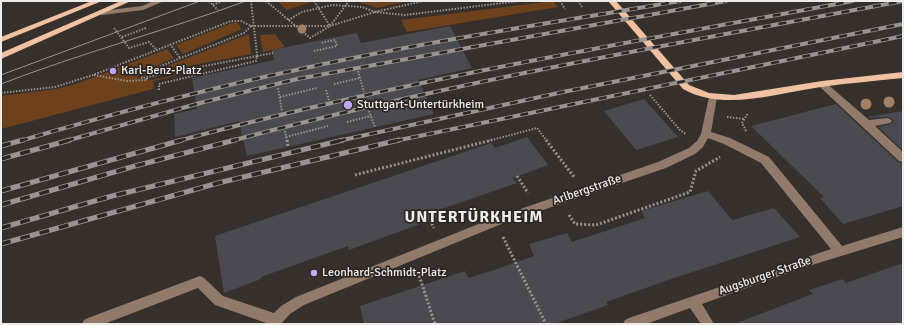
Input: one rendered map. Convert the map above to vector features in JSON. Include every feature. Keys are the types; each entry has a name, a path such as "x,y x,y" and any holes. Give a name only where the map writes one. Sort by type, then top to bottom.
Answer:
{"main road":[{"path":"1,40 98,1"},
{"path":"1,56 127,1"},
{"path":"613,1 686,87 700,94 722,99 734,98 822,84 903,74"}],"street":[{"path":"102,13 143,8 160,1"},
{"path":"822,84 903,158"},
{"name":"Arlbergstraße","path":"276,322 287,309 300,301 326,290 496,222 662,165 692,151 700,144 706,134 713,97"},
{"path":"867,124 887,121"},
{"path":"706,134 727,141 765,160 839,251"},
{"name":"Augsburger Straße","path":"629,324 839,251 903,232"},
{"path":"88,324 200,282 219,301 276,322"},
{"path":"692,301 708,324"}],"path":[{"path":"209,1 218,10"},
{"path":"212,5 222,1"},
{"path":"159,90 159,84 256,61 257,55 251,1"},
{"path":"266,1 310,38 330,26 375,12 423,1"},
{"path":"314,1 330,26"},
{"path":"330,26 349,1"},
{"path":"288,20 302,12 318,7 346,5 362,7 375,12 405,14 519,1"},
{"path":"560,1 565,8"},
{"path":"578,1 582,7"},
{"path":"1,93 55,87 93,75 231,21 241,21 251,26 330,26"},
{"path":"118,26 114,28 129,48 149,42 156,50"},
{"path":"251,26 244,33 180,58 141,76 142,78 273,53"},
{"path":"122,37 146,28"},
{"path":"314,51 338,46 335,40 321,43"},
{"path":"170,44 180,58"},
{"path":"358,71 364,92"},
{"path":"93,75 131,82 141,82 146,80 147,77"},
{"path":"334,84 360,78"},
{"path":"278,88 282,111"},
{"path":"280,97 317,88"},
{"path":"326,90 330,100"},
{"path":"557,200 575,224 596,224 690,192 696,171 718,157 680,130 650,95"},
{"path":"369,110 374,127"},
{"path":"347,122 371,116"},
{"path":"286,137 328,126"},
{"path":"355,175 537,128 584,191"},
{"path":"285,131 288,147"},
{"path":"496,222 546,324"},
{"path":"412,256 435,324"}],"shaded area":[{"path":"277,1 311,1 311,2 287,10"},
{"path":"356,1 409,1 377,8"},
{"path":"553,1 558,7 407,32 401,20"},
{"path":"237,22 241,28 240,30 183,54 176,45 232,23"},
{"path":"275,34 285,47 263,52 260,35"},
{"path":"249,35 251,54 168,70 167,66"},
{"path":"167,49 174,58 140,73 138,76 139,79 151,80 215,67 154,81 153,89 1,129 1,96 56,89 76,84"}],"building":[{"path":"450,26 472,68 418,80 434,114 247,156 239,121 175,137 174,114 197,109 192,78 274,60 272,50 321,40 357,33 361,43"},
{"path":"644,99 678,137 636,150 604,111"},
{"path":"836,104 898,162 903,163 903,206 843,224 820,198 824,197 751,126"},
{"path":"903,111 903,150 878,127 891,124 894,121 891,118 867,117"},
{"path":"527,137 548,165 513,178 517,183 436,211 439,217 349,250 348,246 261,277 261,279 224,293 215,236 491,143 495,148"},
{"path":"708,191 732,220 774,208 800,237 671,279 606,302 608,305 554,324 364,324 360,306 465,271 468,278 494,270 534,256 529,244 567,233 572,242 645,218 641,211"},
{"path":"903,263 903,324 739,324 739,322 813,294 809,290 843,279 846,283"}],"tram line":[{"path":"1,75 200,1"},
{"path":"1,84 62,62 246,1"}],"railway":[{"path":"20,141 157,103 296,70 440,42 680,1"},
{"path":"66,141 200,103 297,79 726,1"},
{"path":"178,141 261,119 430,81 853,1"},
{"path":"231,141 398,100 482,82 650,48 903,1"},
{"path":"338,141 563,92 903,24"},
{"path":"395,141 903,36"},
{"path":"1,146 23,140"},
{"path":"1,159 70,140"},
{"path":"1,191 182,140"},
{"path":"1,205 135,166 235,140"},
{"path":"1,228 112,196 343,140"},
{"path":"1,244 218,183 399,140"}],"place":[{"name":"Karl-Benz-Platz","path":"113,71"},
{"name":"Stuttgart-Untertürkheim","path":"348,105"},
{"name":"Leonhard-Schmidt-Platz","path":"314,273"}],"district":[{"name":"UNTERTÜRKHEIM","path":"474,218"}]}
